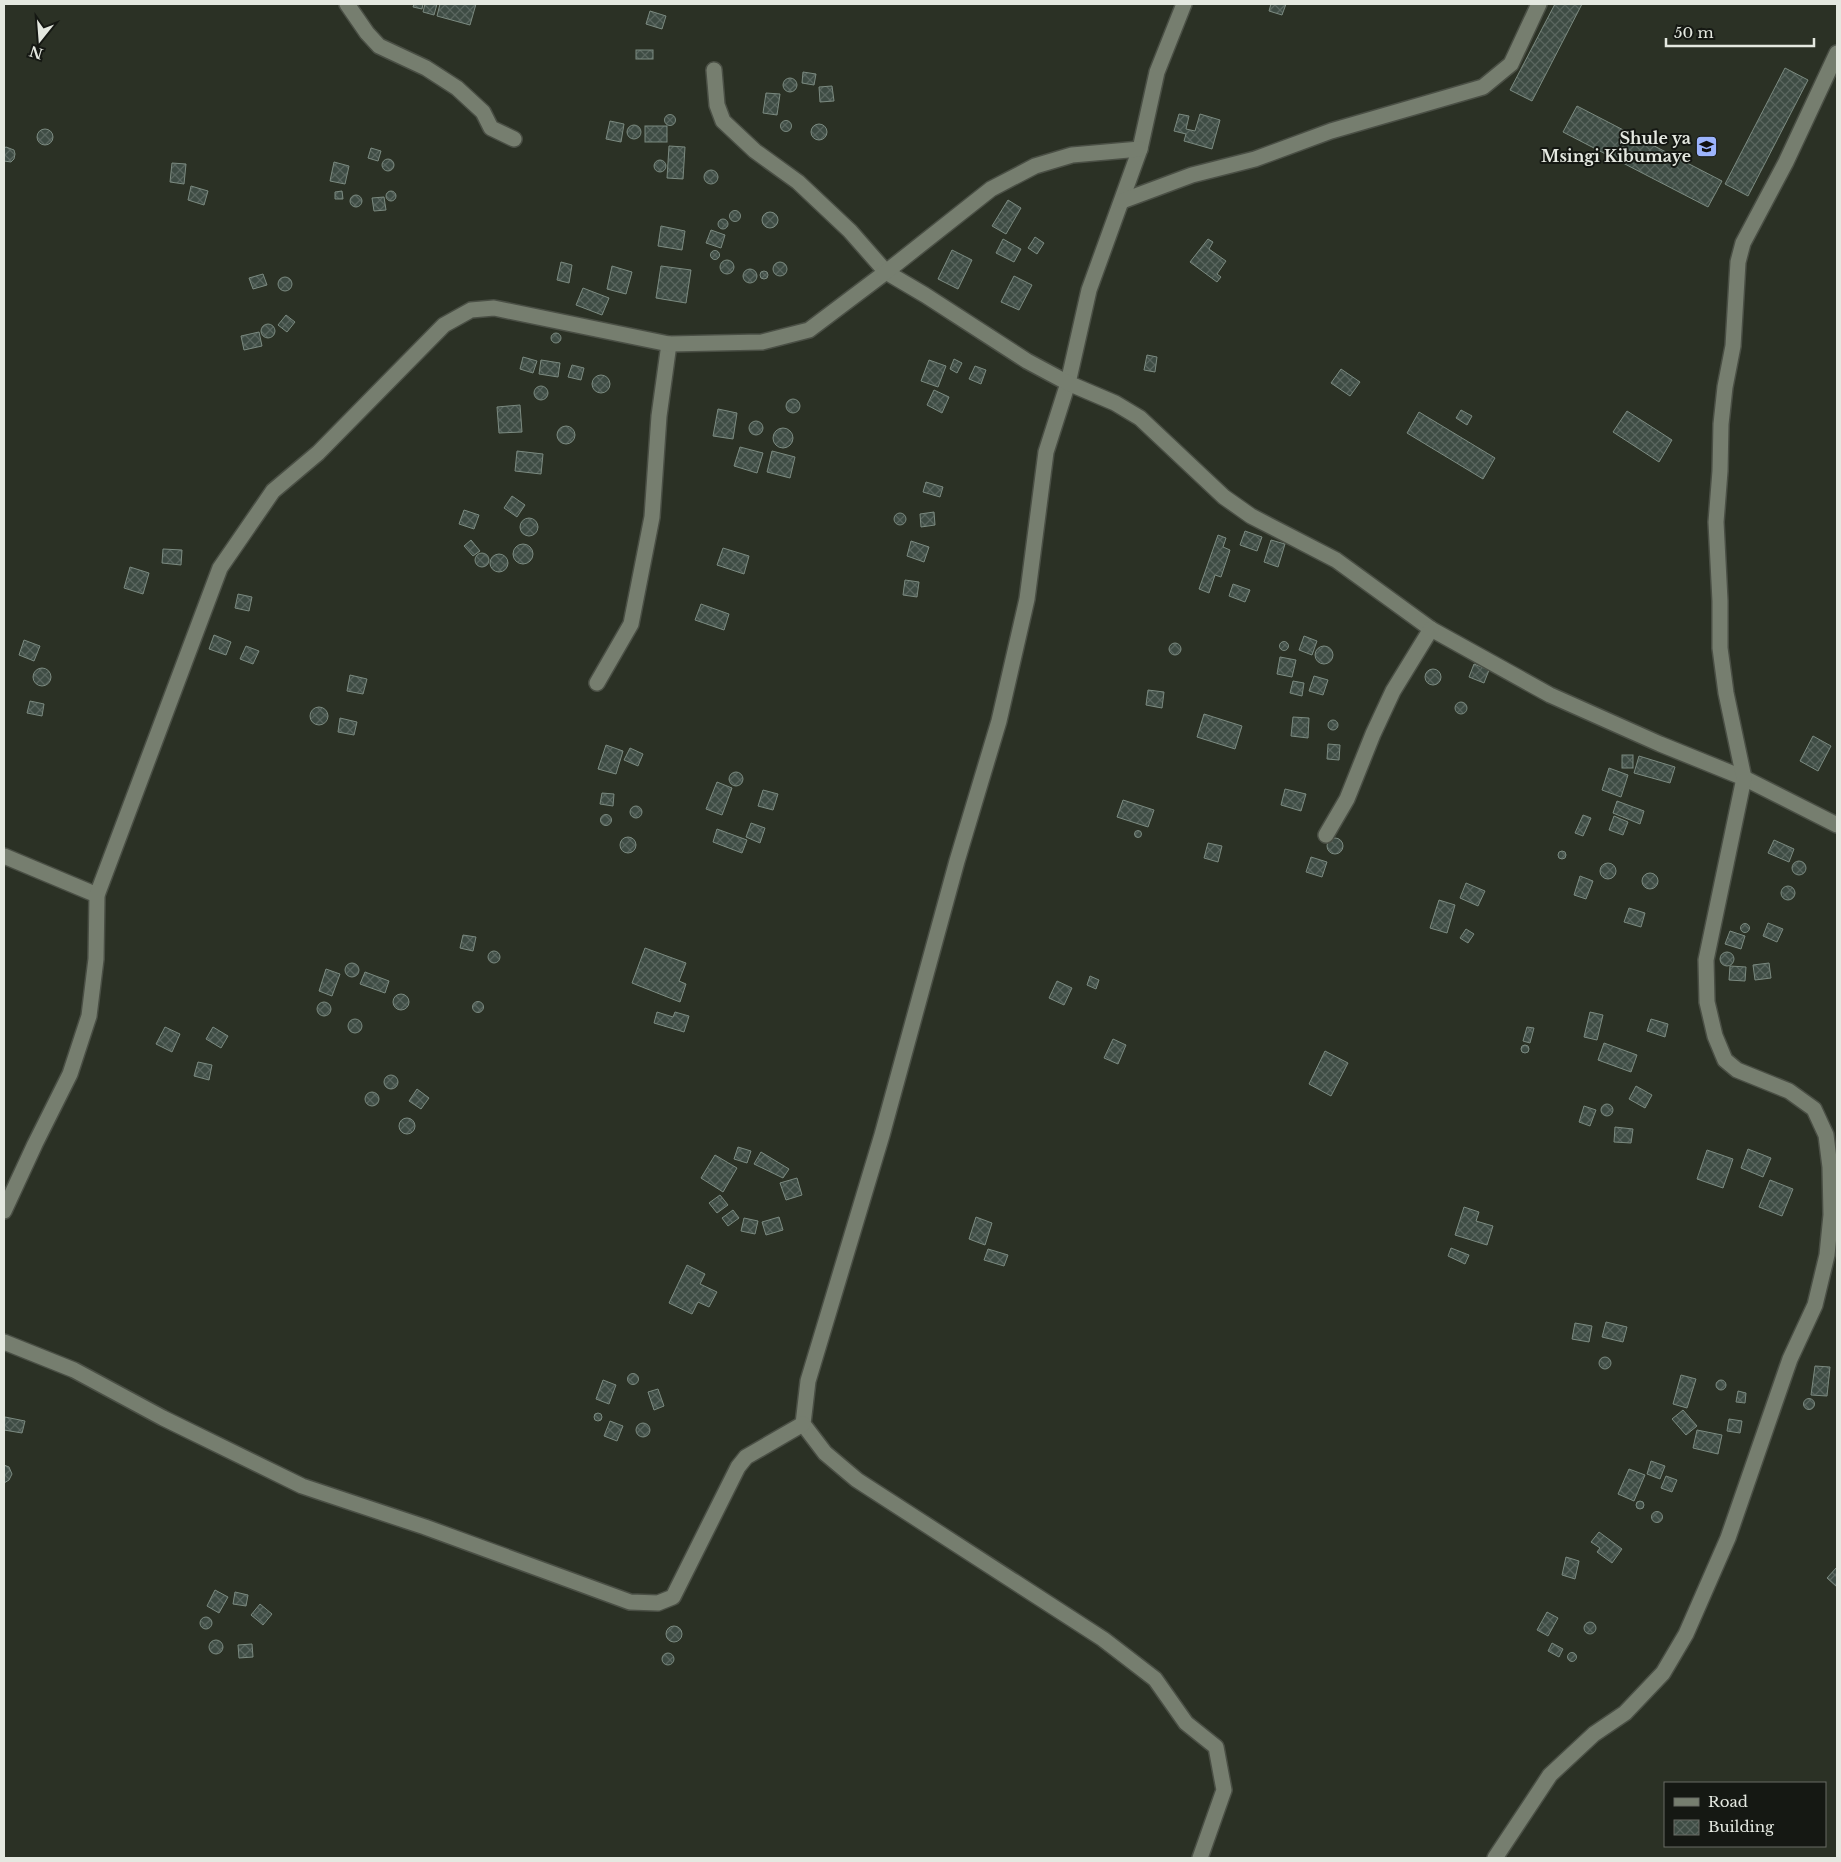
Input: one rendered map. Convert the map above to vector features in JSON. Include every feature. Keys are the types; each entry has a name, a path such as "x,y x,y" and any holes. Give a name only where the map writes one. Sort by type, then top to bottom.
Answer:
{"street":[{"path":"347,4 367,33 379,46 426,68 457,88 482,112 490,128 514,139"},
{"path":"1184,4 1158,72 1140,149 1089,290 1068,383 1046,452 1027,599 999,721 957,861 882,1135 808,1381 803,1424 825,1452 856,1480 1103,1639 1155,1679 1186,1723 1216,1747 1224,1790 1200,1858"},
{"path":"1122,201 1192,175 1255,159 1332,131 1483,87 1511,64 1539,4"},
{"path":"1495,1858 1550,1775 1594,1734 1625,1713 1663,1672 1686,1634 1728,1538 1790,1359 1815,1305 1827,1255 1831,1215 1830,1167 1826,1135 1814,1109 1789,1091 1737,1070 1726,1060 1715,1036 1707,1002 1706,960 1744,778 1726,693 1720,648 1716,522 1721,424 1725,387 1733,346 1738,262 1743,243 1786,162 1837,53"},
{"path":"714,70 717,105 723,121 755,151 804,188 850,231 886,272 925,294 1027,361 1068,383 1115,403 1140,418 1224,497 1251,516 1336,560 1431,630 1550,695 1660,744 1744,778 1837,824"},
{"path":"4,1211 70,1074 89,1016 96,960 97,895 220,568 273,491 318,453 444,325 470,310 494,308 669,344 762,342 809,330 991,189 1035,166 1072,155 1140,149"},
{"path":"597,683 631,624 652,517 659,416 669,344"},
{"path":"1326,835 1347,799 1373,734 1393,691 1431,630"},
{"path":"4,856 97,895"},
{"path":"4,1342 74,1370 163,1418 302,1486 425,1527 630,1602 658,1602 674,1597 738,1467 746,1457 803,1424"}],"building":[{"path":"414,4 423,4 422,9 413,7"},
{"path":"425,4 437,4 434,15 423,12"},
{"path":"440,4 476,4 470,25 437,16"},
{"path":"1271,4 1286,4 1282,15 1269,11"},
{"path":"1555,4 1582,4 1532,101 1510,90"},
{"path":"650,11 666,16 662,29 646,24"},
{"path":"636,50 653,50 653,59 636,59"},
{"path":"1785,68 1808,80 1748,196 1725,184"},
{"path":"803,72 816,74 814,85 802,83"},
{"path":"787,78 793,78 797,85 793,92 787,92 783,88 783,82"},
{"path":"832,86 834,101 820,102 819,87"},
{"path":"766,93 780,94 777,115 763,113"},
{"path":"1577,106 1722,181 1708,207 1563,132"},
{"path":"1179,114 1189,116 1186,129 1195,131 1200,114 1220,120 1212,149 1184,141 1186,134 1174,131"},
{"path":"668,115 672,115 675,120 674,124 668,125 665,122 665,118"},
{"path":"610,121 624,124 621,142 606,139"},
{"path":"784,121 788,121 791,126 790,130 784,131 781,128 781,124"},
{"path":"816,124 822,124 827,129 825,138 816,140 811,135 811,129"},
{"path":"631,125 637,125 641,132 637,139 631,139 627,135 627,129"},
{"path":"645,126 667,126 667,142 645,142"},
{"path":"45,129 53,137 45,145 37,137"},
{"path":"669,146 685,147 683,179 667,178"},
{"path":"4,148 14,150 14,159 11,162 4,161"},
{"path":"371,148 381,151 378,161 368,158"},
{"path":"388,159 394,165 388,171 382,165"},
{"path":"660,160 666,166 660,172 654,166"},
{"path":"334,162 349,166 345,184 330,181"},
{"path":"172,163 186,164 184,184 170,182"},
{"path":"708,170 714,170 718,177 714,184 708,184 704,180 704,174"},
{"path":"191,186 208,191 204,205 188,200"},
{"path":"342,191 343,199 335,199 335,192"},
{"path":"389,191 393,191 396,196 395,200 389,201 386,198 386,194"},
{"path":"356,195 362,201 356,207 350,201"},
{"path":"384,197 386,210 374,211 372,198"},
{"path":"1008,200 1021,208 1006,234 992,226"},
{"path":"735,210 741,216 735,222 729,216"},
{"path":"767,212 773,212 778,217 776,226 767,228 762,223 762,217"},
{"path":"721,219 725,219 728,224 727,228 721,229 718,226 718,222"},
{"path":"661,226 685,231 682,250 658,246"},
{"path":"711,230 725,235 721,248 706,243"},
{"path":"1035,237 1044,243 1037,254 1028,248"},
{"path":"1003,239 1021,249 1014,262 996,253"},
{"path":"1208,239 1213,242 1209,249 1226,261 1217,274 1221,277 1217,282 1190,262"},
{"path":"952,250 972,260 958,289 938,279"},
{"path":"715,251 719,255 715,259 711,255"},
{"path":"724,260 730,260 734,267 730,274 724,274 720,270 720,264"},
{"path":"561,262 572,265 569,283 557,280"},
{"path":"780,262 785,264 787,269 785,274 780,276 775,274 773,269 775,264"},
{"path":"612,266 632,272 626,294 607,289"},
{"path":"661,266 691,270 686,303 656,298"},
{"path":"750,269 755,271 757,276 755,281 750,283 745,281 743,276 745,271"},
{"path":"764,271 768,275 764,279 760,275"},
{"path":"263,274 267,285 253,289 249,278"},
{"path":"1014,276 1032,285 1019,310 1001,302"},
{"path":"285,277 290,279 292,284 290,289 285,291 280,289 278,284 280,279"},
{"path":"583,288 609,298 602,315 576,305"},
{"path":"286,315 295,322 287,332 278,325"},
{"path":"268,324 273,326 275,331 273,336 268,338 263,336 261,331 263,326"},
{"path":"259,332 262,346 244,350 241,336"},
{"path":"554,333 558,333 561,338 558,343 554,343 551,340 551,336"},
{"path":"1147,355 1157,357 1155,372 1144,370"},
{"path":"523,357 537,361 533,373 520,369"},
{"path":"954,359 962,363 957,373 950,369"},
{"path":"541,360 560,363 558,377 539,374"},
{"path":"929,360 946,366 938,387 921,381"},
{"path":"572,365 584,368 581,380 568,377"},
{"path":"975,366 986,370 981,384 969,379"},
{"path":"1341,369 1360,382 1350,396 1331,383"},
{"path":"601,375 607,378 610,384 607,390 601,393 595,390 592,384 595,378"},
{"path":"538,386 544,386 548,393 544,400 538,400 534,396 534,390"},
{"path":"934,390 949,397 942,413 927,405"},
{"path":"790,399 796,399 800,406 796,413 790,413 786,409 786,403"},
{"path":"520,405 522,432 499,433 497,407"},
{"path":"718,409 737,413 733,439 713,436"},
{"path":"1461,410 1472,416 1467,425 1456,418"},
{"path":"1627,411 1672,440 1659,462 1613,432"},
{"path":"1419,412 1495,458 1483,479 1407,433"},
{"path":"753,421 759,421 763,428 759,435 753,435 749,431 749,425"},
{"path":"566,426 572,429 575,435 572,441 566,444 560,441 557,435 560,429"},
{"path":"783,428 790,431 793,438 790,445 783,448 776,445 773,438 776,431"},
{"path":"740,447 763,453 757,473 734,466"},
{"path":"517,451 543,454 541,474 515,471"},
{"path":"772,451 795,457 790,478 767,472"},
{"path":"926,482 943,487 940,497 923,492"},
{"path":"512,496 525,505 517,517 504,508"},
{"path":"464,510 479,515 474,529 459,524"},
{"path":"934,512 935,525 921,527 920,514"},
{"path":"898,513 902,513 906,519 902,525 898,525 894,521 894,517"},
{"path":"529,518 535,521 538,527 535,533 529,536 523,533 520,527 523,521"},
{"path":"1245,531 1262,537 1257,551 1240,545"},
{"path":"1218,535 1226,538 1223,547 1230,550 1221,577 1215,575 1209,593 1199,589"},
{"path":"471,540 480,551 473,556 464,546"},
{"path":"1271,540 1285,544 1278,567 1264,562"},
{"path":"911,541 929,547 924,562 907,556"},
{"path":"523,544 530,547 533,554 530,561 523,564 516,561 513,554 516,547"},
{"path":"723,548 749,556 744,574 717,565"},
{"path":"163,549 182,550 181,565 162,563"},
{"path":"479,553 485,553 489,560 485,567 479,567 475,563 475,557"},
{"path":"499,554 505,557 508,563 505,569 499,572 493,569 490,563 493,557"},
{"path":"130,567 149,573 143,594 124,588"},
{"path":"905,580 919,582 917,597 903,595"},
{"path":"1233,584 1250,590 1245,602 1229,596"},
{"path":"238,594 252,597 249,611 235,608"},
{"path":"701,604 729,614 724,630 695,620"},
{"path":"214,635 231,642 226,655 209,649"},
{"path":"1304,636 1317,641 1312,655 1299,650"},
{"path":"24,640 40,646 34,661 19,655"},
{"path":"1284,642 1288,646 1284,650 1280,646"},
{"path":"1175,643 1181,649 1175,655 1169,649"},
{"path":"246,646 259,651 253,664 240,659"},
{"path":"1324,646 1330,649 1333,655 1330,661 1324,664 1318,661 1315,655 1318,649"},
{"path":"1280,657 1296,660 1292,677 1277,674"},
{"path":"1474,664 1489,670 1484,683 1469,677"},
{"path":"42,668 48,671 51,677 48,683 42,686 36,683 33,677 36,671"},
{"path":"1430,669 1436,669 1441,674 1439,683 1430,685 1425,680 1425,674"},
{"path":"350,675 367,679 363,694 347,691"},
{"path":"1314,676 1328,680 1323,695 1309,691"},
{"path":"1293,681 1304,683 1302,696 1290,693"},
{"path":"1148,690 1164,692 1162,708 1146,705"},
{"path":"30,701 44,704 42,716 27,713"},
{"path":"1459,702 1463,702 1467,708 1463,714 1459,714 1455,710 1455,706"},
{"path":"319,707 325,710 328,716 325,722 319,725 313,722 310,716 313,710"},
{"path":"1204,714 1242,726 1235,749 1197,737"},
{"path":"1293,717 1309,718 1308,738 1291,736"},
{"path":"340,718 357,722 354,735 338,732"},
{"path":"1331,720 1335,720 1338,725 1337,729 1331,730 1328,727 1328,723"},
{"path":"1813,736 1831,746 1818,771 1800,761"},
{"path":"1328,744 1340,745 1339,760 1327,759"},
{"path":"606,745 623,751 616,774 598,769"},
{"path":"630,748 643,754 638,766 624,760"},
{"path":"1622,755 1633,755 1633,768 1622,768"},
{"path":"1639,756 1675,767 1670,783 1634,773"},
{"path":"1609,768 1628,775 1621,797 1602,790"},
{"path":"736,772 741,774 743,779 741,784 736,786 731,784 729,779 731,774"},
{"path":"717,782 732,788 722,815 706,809"},
{"path":"1285,789 1306,794 1301,811 1281,805"},
{"path":"763,790 778,794 773,810 758,806"},
{"path":"602,793 614,794 613,806 600,804"},
{"path":"1123,800 1154,810 1148,827 1117,817"},
{"path":"1617,801 1644,811 1640,824 1613,813"},
{"path":"634,806 638,806 642,812 638,818 634,818 630,814 630,810"},
{"path":"604,815 608,815 611,820 610,824 604,825 601,822 601,818"},
{"path":"1583,815 1591,818 1583,836 1575,833"},
{"path":"1614,816 1628,822 1623,835 1609,830"},
{"path":"751,823 765,828 760,843 746,837"},
{"path":"717,829 747,840 742,853 713,842"},
{"path":"1138,830 1142,834 1138,838 1134,834"},
{"path":"628,837 634,839 636,845 634,851 628,853 622,851 620,845 622,839"},
{"path":"1335,838 1343,846 1335,854 1327,846"},
{"path":"1774,840 1794,849 1789,862 1768,853"},
{"path":"1208,843 1222,846 1218,862 1204,858"},
{"path":"1562,851 1566,855 1562,859 1558,855"},
{"path":"1311,857 1327,862 1322,877 1306,872"},
{"path":"1799,861 1804,863 1806,868 1804,873 1799,875 1794,873 1792,868 1794,863"},
{"path":"1608,863 1616,871 1608,879 1600,871"},
{"path":"1650,873 1656,875 1658,881 1656,887 1650,889 1644,887 1642,881 1644,875"},
{"path":"1580,876 1593,881 1586,899 1574,895"},
{"path":"1466,883 1485,891 1478,906 1460,898"},
{"path":"1785,886 1791,886 1795,893 1791,900 1785,900 1781,896 1781,890"},
{"path":"1439,900 1455,905 1447,933 1430,928"},
{"path":"1629,908 1645,913 1641,927 1624,922"},
{"path":"1768,923 1783,929 1777,942 1763,936"},
{"path":"1745,924 1749,928 1745,932 1741,928"},
{"path":"1466,929 1474,934 1468,943 1460,938"},
{"path":"1730,931 1745,936 1741,949 1725,944"},
{"path":"463,935 476,937 473,951 460,948"},
{"path":"645,948 686,963 679,981 686,984 680,1002 632,983"},
{"path":"492,951 496,951 500,957 496,963 492,963 488,959 488,955"},
{"path":"1724,952 1730,952 1734,959 1730,966 1724,966 1720,962 1720,956"},
{"path":"349,963 355,963 359,970 355,977 349,977 345,973 345,967"},
{"path":"1769,963 1771,978 1755,980 1753,965"},
{"path":"1730,966 1746,967 1745,981 1729,980"},
{"path":"326,969 340,974 332,996 319,991"},
{"path":"365,972 389,981 385,993 360,984"},
{"path":"1090,976 1099,980 1096,989 1087,985"},
{"path":"1057,981 1072,988 1064,1005 1049,998"},
{"path":"401,994 409,1002 401,1010 393,1002"},
{"path":"478,1001 484,1007 478,1013 472,1007"},
{"path":"321,1002 327,1002 331,1009 327,1016 321,1016 317,1012 317,1006"},
{"path":"657,1012 673,1017 675,1012 689,1016 684,1032 654,1023"},
{"path":"1590,1012 1603,1015 1597,1040 1584,1037"},
{"path":"352,1019 358,1019 362,1026 358,1033 352,1033 348,1029 348,1023"},
{"path":"1651,1019 1668,1024 1665,1037 1647,1031"},
{"path":"165,1027 180,1034 172,1052 156,1044"},
{"path":"213,1027 228,1036 221,1048 206,1039"},
{"path":"1527,1027 1534,1028 1530,1043 1523,1041"},
{"path":"1113,1039 1126,1045 1118,1064 1104,1058"},
{"path":"1604,1043 1637,1055 1631,1072 1598,1060"},
{"path":"1525,1045 1529,1049 1525,1053 1521,1049"},
{"path":"1325,1051 1348,1063 1331,1096 1309,1084"},
{"path":"198,1062 212,1065 209,1080 194,1076"},
{"path":"388,1075 394,1075 398,1082 394,1089 388,1089 384,1085 384,1079"},
{"path":"1636,1086 1652,1095 1645,1108 1629,1099"},
{"path":"417,1089 429,1098 421,1109 409,1101"},
{"path":"369,1092 375,1092 379,1099 375,1106 369,1106 365,1102 365,1096"},
{"path":"1609,1104 1612,1105 1612,1115 1605,1116 1602,1115 1601,1108 1602,1105"},
{"path":"1584,1106 1596,1110 1590,1126 1579,1122"},
{"path":"404,1118 410,1118 415,1123 413,1132 404,1134 399,1129 399,1123"},
{"path":"1615,1127 1633,1129 1631,1143 1614,1142"},
{"path":"738,1147 751,1151 747,1163 734,1159"},
{"path":"1748,1149 1771,1158 1763,1177 1741,1168"},
{"path":"1707,1150 1733,1159 1723,1188 1697,1179"},
{"path":"761,1152 789,1169 783,1178 754,1164"},
{"path":"715,1155 737,1168 723,1192 701,1178"},
{"path":"797,1178 802,1195 786,1200 780,1183"},
{"path":"1770,1180 1793,1189 1782,1216 1759,1207"},
{"path":"720,1195 728,1205 717,1213 709,1203"},
{"path":"1464,1207 1479,1212 1476,1221 1493,1226 1487,1245 1455,1235"},
{"path":"733,1210 739,1218 728,1226 722,1218"},
{"path":"779,1217 783,1230 766,1235 762,1222"},
{"path":"976,1217 992,1223 985,1245 969,1239"},
{"path":"744,1218 758,1221 755,1234 741,1231"},
{"path":"1451,1248 1469,1255 1465,1264 1448,1256"},
{"path":"988,1249 1008,1255 1004,1266 984,1260"},
{"path":"687,1265 705,1274 700,1284 717,1292 709,1307 698,1302 692,1314 669,1303"},
{"path":"1606,1322 1627,1327 1623,1342 1602,1337"},
{"path":"1575,1323 1592,1326 1589,1342 1572,1339"},
{"path":"1605,1357 1611,1363 1605,1369 1599,1363"},
{"path":"1815,1366 1830,1367 1827,1396 1811,1395"},
{"path":"631,1374 635,1374 638,1379 637,1383 631,1384 628,1381 628,1377"},
{"path":"1681,1375 1696,1379 1687,1408 1673,1404"},
{"path":"603,1380 616,1385 609,1404 596,1399"},
{"path":"1719,1380 1723,1380 1726,1385 1725,1389 1719,1390 1716,1387 1716,1383"},
{"path":"658,1389 664,1406 654,1410 648,1392"},
{"path":"1738,1391 1746,1393 1745,1403 1736,1402"},
{"path":"1807,1399 1811,1399 1814,1404 1813,1408 1807,1409 1804,1406 1804,1402"},
{"path":"1683,1410 1697,1426 1686,1435 1672,1419"},
{"path":"598,1413 602,1417 598,1421 594,1417"},
{"path":"5,1417 25,1421 22,1433 4,1430"},
{"path":"1729,1419 1742,1421 1740,1433 1727,1431"},
{"path":"610,1421 623,1426 617,1441 604,1436"},
{"path":"640,1423 646,1423 650,1430 646,1437 640,1437 636,1433 636,1427"},
{"path":"1697,1430 1722,1435 1718,1454 1693,1448"},
{"path":"1651,1461 1665,1466 1660,1479 1647,1474"},
{"path":"4,1465 9,1467 12,1474 9,1480 4,1483"},
{"path":"1629,1469 1645,1475 1634,1501 1618,1494"},
{"path":"1666,1476 1677,1480 1672,1492 1661,1488"},
{"path":"1640,1501 1644,1505 1640,1509 1636,1505"},
{"path":"1657,1511 1663,1517 1657,1523 1651,1517"},
{"path":"1599,1532 1622,1549 1612,1563 1597,1552 1600,1548 1591,1542"},
{"path":"1566,1557 1579,1561 1575,1579 1562,1575"},
{"path":"1837,1567 1837,1587 1827,1578"},
{"path":"215,1590 228,1597 219,1613 207,1606"},
{"path":"235,1592 248,1595 246,1606 233,1604"},
{"path":"260,1604 272,1614 263,1625 251,1615"},
{"path":"1547,1612 1558,1618 1548,1636 1537,1630"},
{"path":"204,1617 208,1617 212,1623 208,1629 204,1629 200,1625 200,1621"},
{"path":"1590,1622 1596,1628 1590,1634 1584,1628"},
{"path":"674,1626 680,1628 682,1634 680,1640 674,1642 668,1640 666,1634 668,1628"},
{"path":"216,1640 221,1642 223,1647 221,1652 216,1654 211,1652 209,1647 211,1642"},
{"path":"1552,1643 1563,1649 1559,1657 1548,1651"},
{"path":"252,1644 253,1657 239,1658 238,1645"},
{"path":"1572,1652 1577,1657 1572,1662 1567,1657"},
{"path":"668,1653 674,1659 668,1665 662,1659"}],"place":[{"name":"Shule ya Msingi Kibumaye","path":"1707,147"}]}
